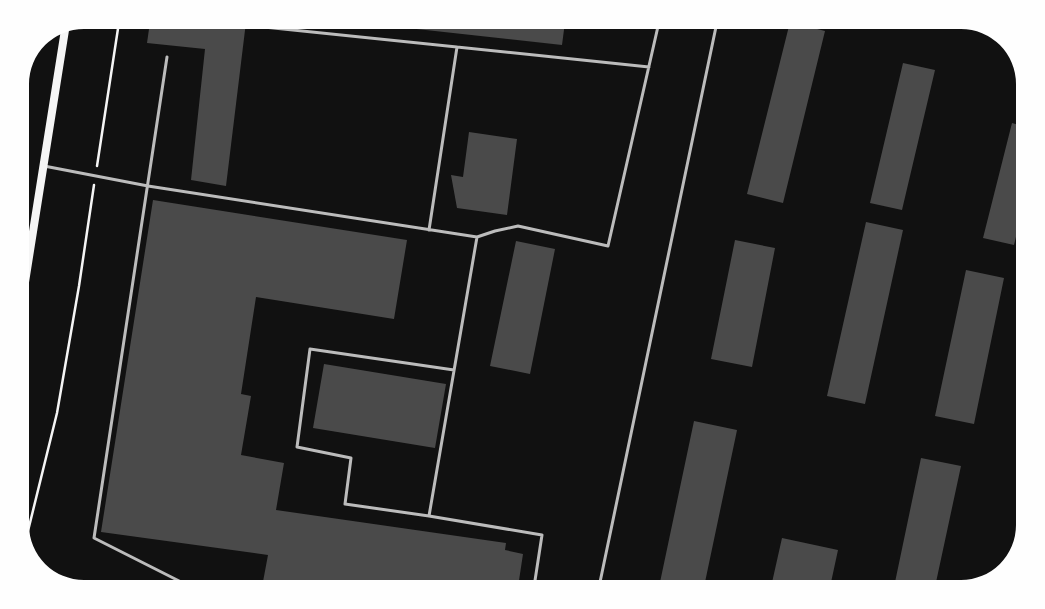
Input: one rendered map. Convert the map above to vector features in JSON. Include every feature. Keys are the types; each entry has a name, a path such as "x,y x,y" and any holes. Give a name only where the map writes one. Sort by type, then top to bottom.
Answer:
{"main road":[{"path":"29,258 65,33"}],"lane":[{"path":"283,29 649,67"},
{"path":"44,166 148,186 477,238 495,231 518,226 608,246 657,29"},
{"path":"600,580 716,29"},
{"path":"429,230 457,47"},
{"path":"167,57 94,538 177,580"},
{"path":"429,516 477,238"},
{"path":"454,370 310,349 297,447 351,458 345,504 429,516 542,535 535,580"}],"path":[{"path":"29,528 57,412 78,293 118,29"}],"building":[{"path":"149,29 245,29 226,186 191,180 205,49 147,43"},
{"path":"417,29 564,29 562,45"},
{"path":"788,29 817,29 825,31 783,203 747,194"},
{"path":"903,63 935,70 902,210 870,203"},
{"path":"1012,123 1016,124 1016,237 1014,245 983,238"},
{"path":"469,132 517,139 507,215 457,208 451,175 463,177"},
{"path":"153,200 407,240 394,319 256,297 241,394 251,396 241,455 284,463 276,510 506,543 505,550 523,554 519,580 263,580 268,555 101,532"},
{"path":"866,222 903,230 865,404 827,396"},
{"path":"735,240 775,248 752,367 711,359"},
{"path":"516,241 555,249 530,374 490,366"},
{"path":"966,270 1004,278 974,424 935,416"},
{"path":"324,364 446,384 435,448 313,428"},
{"path":"694,421 737,430 705,580 660,580"},
{"path":"921,458 961,466 937,580 895,580"},
{"path":"782,538 838,550 832,580 773,580"}]}
